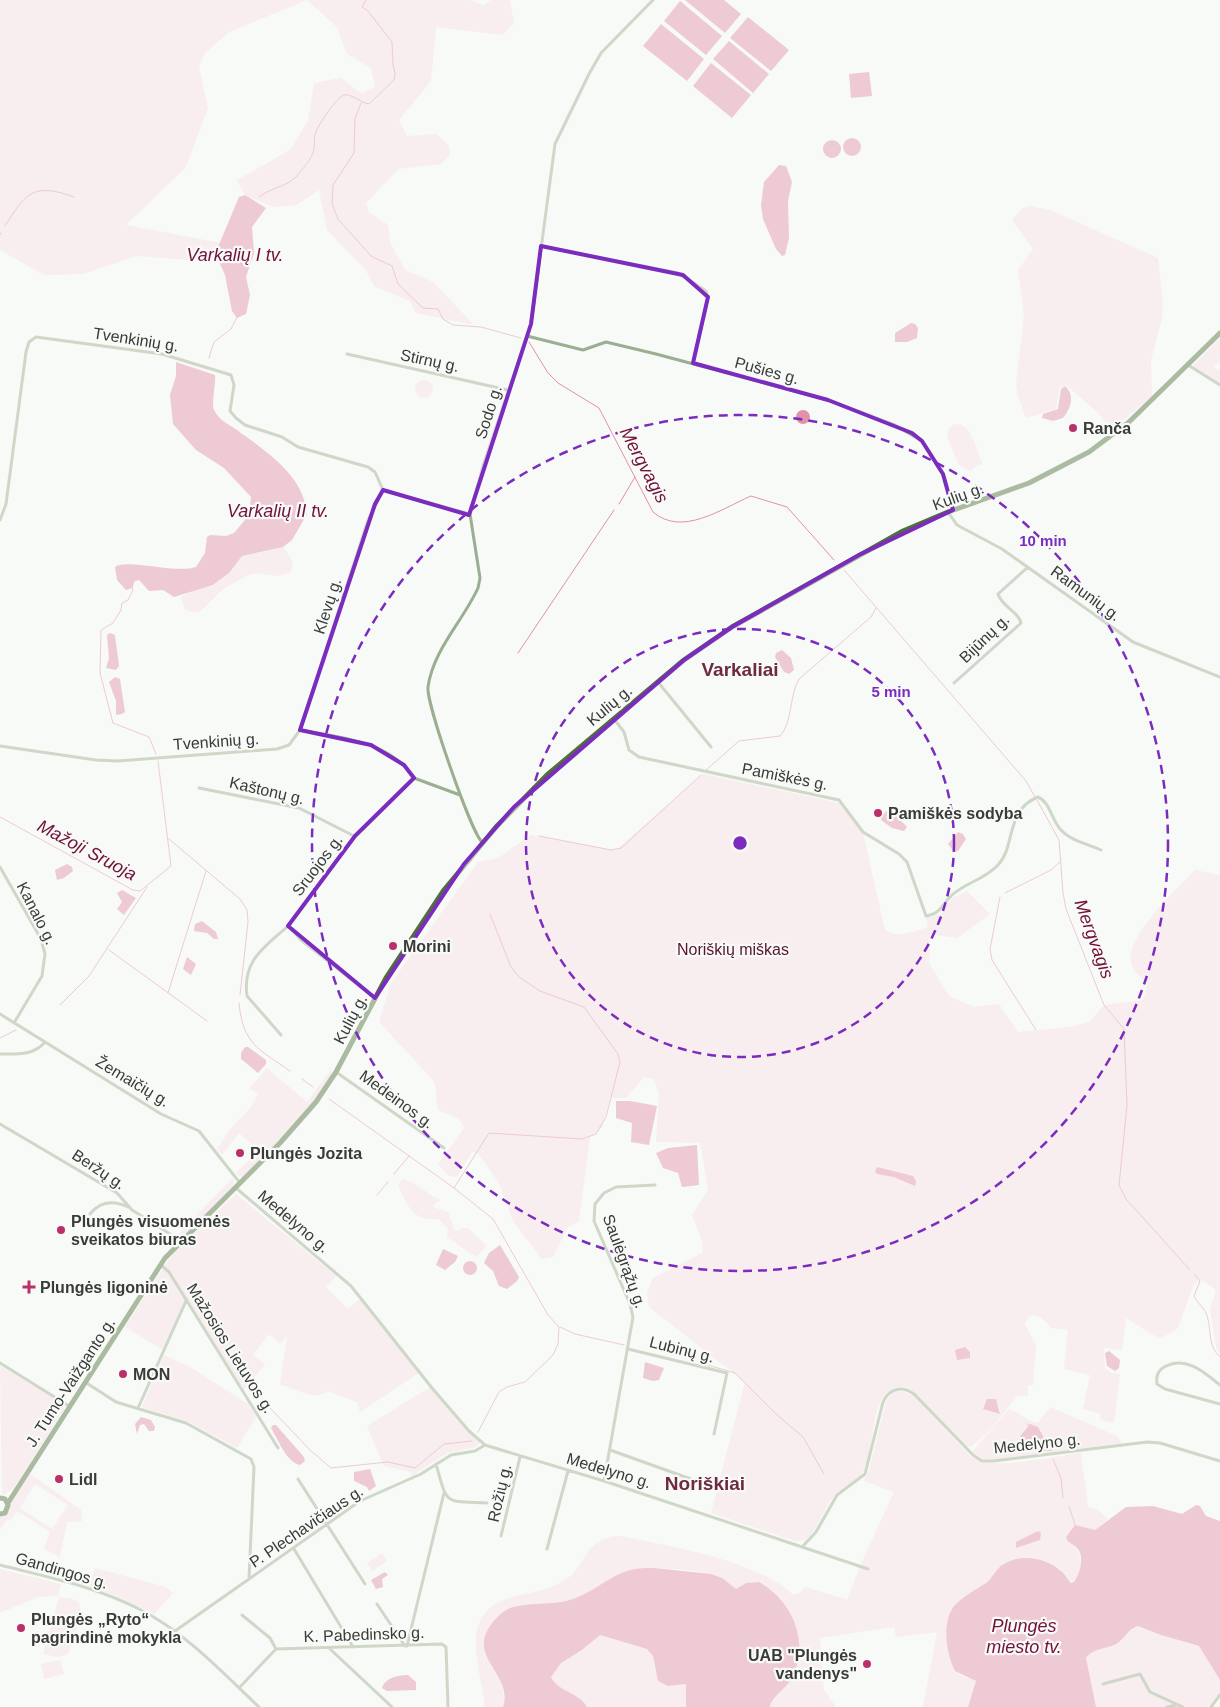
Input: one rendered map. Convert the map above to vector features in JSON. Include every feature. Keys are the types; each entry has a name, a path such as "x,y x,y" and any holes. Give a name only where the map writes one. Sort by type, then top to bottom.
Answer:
{"main road":[{"name":"Kulių g.","path":"160,1265 179,1242 236,1188 298,1123 336,1072 375,998 426,916 482,842 547,775 658,681 701,648 750,616 896,535 950,511 1029,483 1083,455 1127,424 1220,333"},
{"name":"J. Tumo-Vaižganto g.","path":"0,1514 7,1510 4,1500 16,1488 160,1265"}],"street":[{"name":"Sodo g.","path":"482,842 477,836 461,795 434,716 428,687 442,650 478,588 480,578 470,514 532,315 556,144 601,53 653,0"},
{"path":"541,246 678,273 706,291 708,296 693,363"},
{"name":"Pušies g.","path":"527,336 583,350 606,342 693,363 835,402 912,433 922,441 943,474 950,511"},
{"name":"Tvenkinių g.","path":"0,520 6,504 26,352 29,342 36,338 162,354 231,375 234,385 230,411 236,418 257,430 282,437 298,447 368,467 375,472 383,490"},
{"name":"Stirnų g.","path":"347,354 508,390"},
{"path":"1188,365 1220,385"},
{"path":"383,490 470,514"},
{"name":"Klevų g.","path":"300,730 368,520 383,490"},
{"name":"Ramunių g.","path":"950,511 957,525 985,539 1028,567 1133,642 1220,677"},
{"name":"Bijūnų g.","path":"954,683 1020,623 1020,619 1003,604 998,594 1028,567"},
{"path":"658,681 711,747"},
{"name":"Pamiškės g.","path":"613,718 624,732 629,750 639,757 839,800 863,832 899,854 907,862 926,916 938,913 956,892 978,881 999,864 1007,850 1014,820 1031,800 1038,797 1044,802 1060,830 1084,844 1101,850"},
{"path":"300,730 372,745 404,765 414,778 461,795"},
{"name":"Tvenkinių g.","path":"0,746 96,760 118,760 277,749 289,745 300,730"},
{"name":"Sruojos g.","path":"281,1035 247,996 246,988 249,965 261,950 288,926 354,836 414,778"},
{"name":"Kaštonų g.","path":"198,788 299,808 354,836"},
{"name":"Kanalo g.","path":"0,867 41,939 45,954 42,976 14,1023"},
{"path":"288,926 301,940 375,998"},
{"name":"Žemaičių g.","path":"0,1014 160,1114 199,1131 240,1183"},
{"path":"0,1054 27,1053 37,1050 45,1042"},
{"name":"Medeinos g.","path":"336,1072 444,1148"},
{"name":"Beržų g.","path":"0,1124 117,1193 129,1207 179,1242"},
{"name":"Saulėgrąžų g.","path":"604,1481 633,1317 594,1220 595,1204 604,1193 616,1186 655,1185"},
{"name":"Medelyno g.","path":"236,1188 352,1286 432,1388 469,1431 485,1444 520,1457 604,1481 802,1546 816,1532 837,1495 865,1474 883,1402 886,1396 894,1390 905,1390 916,1395 969,1452 982,1460 1002,1460 1147,1442 1160,1443 1220,1460"},
{"path":"90,1214 97,1205 106,1203 120,1203 129,1207"},
{"name":"Mažosios Lietuvos g.","path":"160,1265 169,1272 278,1448"},
{"path":"138,1408 186,1301"},
{"name":"Lubinų g.","path":"628,1348 727,1373 714,1434"},
{"path":"0,1362 69,1406"},
{"path":"1220,1385 1194,1366 1180,1363 1160,1369 1156,1379 1157,1384 1165,1389 1220,1404"},
{"path":"85,1382 116,1402 186,1423 223,1442 253,1462 249,1580"},
{"name":"P. Plechavičiaus g.","path":"175,1631 294,1550 360,1501 420,1474 450,1455 475,1451 485,1444"},
{"path":"610,1450 702,1483"},
{"name":"Rožių g.","path":"502,1536 520,1457"},
{"path":"406,1646 444,1493 436,1464"},
{"path":"547,1549 568,1471"},
{"path":"298,1479 365,1584"},
{"path":"444,1493 455,1501 487,1503"},
{"path":"802,1546 868,1569"},
{"path":"294,1550 353,1647"},
{"name":"Gandingos g.","path":"0,1565 84,1586 141,1610 175,1631 258,1707"},
{"path":"377,1604 406,1646"},
{"path":"239,1688 276,1649 270,1638 242,1615"},
{"name":"K. Pabedinsko g.","path":"276,1649 444,1645 448,1707"},
{"path":"328,1648 392,1707"},
{"path":"1103,1684 1140,1674 1150,1692 1183,1707"},
{"path":"1211,1707 1220,1695"},
{"path":"1167,1707 1177,1704"}],"highlighted area":[{"path":"541,246 683,275 708,297 693,363 828,400 912,433 922,441 943,474 953,510 859,555 732,627 684,660 514,807 464,864 375,998 288,926 355,836 414,778 404,765 371,745 300,730 375,504 383,490 469,515 531,324"}],"green space":[{"path":"0,0 307,0 229,32 205,53 199,67 208,108 186,167 126,225 221,243 217,257 218,262 137,256 83,274 44,275 0,250"},
{"path":"307,0 469,0 484,5 491,0 510,0 514,23 503,35 436,27 431,81 399,120 407,136 437,134 449,146 450,155 441,164 398,169 366,203 369,212 388,225 390,242 405,270 433,282 474,325 416,313 410,301 374,286 365,269 327,230 319,190 296,205 273,207 245,195 237,180 290,150 308,121 314,83 341,78 362,94 375,86 371,68 347,54 337,27"},
{"path":"1029,206 1050,210 1158,258 1163,304 1162,318 1151,360 1152,396 1112,430 1096,411 1066,385 1060,387 1056,409 1026,418 1018,396 1016,383 1024,315 1018,270 1033,249 1012,220 1023,208"},
{"path":"1220,338 1220,361 1214,367 1220,371 1220,383 1194,369 1193,365"},
{"path":"424,380 430,383 433,389 430,395 424,398 418,395 415,389 418,383"},
{"path":"955,424 966,428 970,433 983,465 979,464 970,471 959,465 947,437 949,428"},
{"path":"283,547 293,562 291,572 278,576 256,573 248,575 223,589 201,611 195,613 185,610 181,597 199,588 213,586 229,573 242,556"},
{"name":"Noriškių miškas","path":"703,774 839,803 863,833 885,930 890,933 900,934 928,927 926,918 941,914 951,899 967,891 990,914 957,938 930,934 929,963 949,996 974,1007 999,1004 1018,1032 1069,1027 1089,1022 1104,1005 1143,1000 1148,984 1134,970 1131,959 1134,946 1141,932 1163,903 1195,870 1220,875 1220,1353 1217,1351 1210,1310 1216,1290 1202,1280 1194,1284 1178,1328 1160,1339 1126,1318 1122,1350 1104,1348 1105,1368 1111,1373 1120,1374 1114,1423 1100,1420 1101,1414 1083,1409 1090,1375 1064,1369 1068,1330 1051,1328 1044,1320 1038,1317 1028,1317 1025,1324 1036,1345 1033,1385 1028,1385 1028,1396 1017,1396 991,1429 971,1447 965,1446 910,1388 896,1388 886,1393 880,1403 864,1470 835,1495 806,1540 795,1541 711,1513 745,1382 649,1307 647,1293 653,1278 702,1253 703,1243 692,1215 708,1190 700,1143 656,1142 659,1094 654,1079 644,1077 626,1098 610,1098 602,1127 590,1137 579,1221 568,1227 553,1257 542,1259 513,1221 499,1183 478,1153 472,1152 457,1177 449,1176 438,1164 464,1128 463,1124 454,1116 438,1110 433,1080 379,1022 391,983 478,862 498,858 531,835 616,850","holes":["987,1399 994,1399 1001,1411 999,1414 984,1409"]},
{"path":"267,1068 307,1102 331,1070 332,1073 325,1086 304,1114 243,1177 240,1177 236,1173 259,1150 239,1133 222,1155 217,1149 232,1127 251,1107 258,1093 249,1089"},
{"path":"233,1178 234,1186 214,1207 179,1238 176,1236"},
{"path":"403,1179 441,1200 434,1204 433,1207 448,1212 454,1229 457,1231 461,1228 468,1228 487,1246 476,1257 447,1237 448,1229 439,1219 422,1218 417,1215 408,1205 398,1185"},
{"path":"236,1194 336,1276 326,1287 348,1309 360,1299 419,1373 360,1412 357,1402 328,1391 322,1394 310,1395 280,1385 287,1336 280,1344 269,1334 253,1355 265,1364 244,1390 186,1298 163,1350 125,1327 173,1253"},
{"path":"164,1355 190,1367 248,1404 256,1417 237,1448 187,1421 142,1407"},
{"path":"0,1366 63,1403 65,1408 14,1488 2,1496"},
{"path":"430,1387 465,1429 480,1443 476,1447 447,1453 412,1476 411,1472 384,1466 367,1426"},
{"path":"903,1391 915,1397 970,1456 979,1461 992,1463 1023,1462 1081,1453 1088,1507 1097,1509 1108,1519 1095,1530 1086,1530 1078,1526 1069,1543 1078,1551 1081,1561 1080,1572 1074,1582 1069,1580 1058,1568 1046,1562 1034,1559 1011,1561 953,1608 949,1615 946,1633 949,1653 952,1662 962,1676 976,1681 968,1707 923,1707 937,1632 896,1637 894,1627 820,1638 824,1690 836,1707 770,1707 773,1700 791,1680 797,1666 799,1652 795,1625 781,1600 759,1582 746,1583 736,1589 710,1574 679,1569 653,1568 623,1573 568,1601 523,1607 504,1614 495,1621 487,1632 501,1681 504,1700 503,1707 485,1707 476,1640 478,1626 485,1613 498,1603 544,1589 568,1578 593,1546 599,1541 608,1538 619,1536 711,1556 758,1573 778,1583 793,1595 800,1593 805,1587 847,1600 860,1566 894,1492 864,1481 869,1470 887,1398 894,1392","holes":["1038,1531 1040,1540 1016,1548 1016,1543"]},
{"path":"1050,1407 1117,1436 1122,1443 992,1460 981,1458 972,1452 1009,1409 1030,1421 1038,1423","holes":["1026,1427 1038,1427 1052,1447 1046,1452 1027,1449 1020,1436"]},
{"path":"29,1473 81,1510 82,1521 67,1522 60,1557 44,1549 50,1532 17,1511 10,1521 7,1519 0,1530 0,1517 8,1513 10,1500","holes":["35,1484 68,1505 52,1529 20,1508"]},
{"path":"382,1553 387,1561 372,1571 367,1563"},
{"path":"95,1568 166,1587 173,1593 154,1614 115,1595 89,1587"},
{"path":"0,1569 61,1584 58,1596 38,1597 0,1613"},
{"path":"59,1597 77,1601 80,1613 69,1652 57,1657 43,1654"},
{"path":"1143,1626 1161,1635 1200,1647 1220,1680 1220,1693 1208,1707 1096,1707 1086,1658 1093,1651 1113,1645 1134,1627"},
{"path":"600,1635 647,1649 653,1656 655,1670 668,1686 686,1684 686,1707 587,1707 579,1699 559,1686 551,1677 557,1667"},
{"path":"60,1660 64,1674 44,1679 41,1664"}],"water":[{"path":"685,0 724,0 741,14 725,33"},
{"path":"680,1 722,36 706,55 664,21"},
{"path":"748,17 789,50 771,71 730,38"},
{"path":"661,24 704,59 687,81 643,46"},
{"path":"729,41 769,74 753,93 713,59"},
{"path":"711,63 751,95 732,118 693,86"},
{"path":"869,72 872,96 851,98 849,74"},
{"path":"852,138 858,141 861,147 858,153 852,156 846,153 843,147 846,141"},
{"path":"832,140 838,143 841,149 838,155 832,158 826,155 823,149 826,143"},
{"path":"779,165 786,166 792,182 788,201 789,238 785,255 782,256 776,249 763,219 761,205 764,182"},
{"name":"Varkalių I tv.","path":"245,195 266,208 252,227 254,253 246,277 250,295 246,314 237,318 232,311 225,275 217,257 218,247 239,197"},
{"path":"911,323 915,324 918,328 917,338 907,342 895,342 895,333"},
{"name":"Varkalių II tv.","path":"176,362 215,375 214,410 224,422 259,446 291,476 299,487 307,514 292,540 283,547 242,556 229,573 213,585 174,597 163,590 149,591 139,580 135,581 132,588 126,590 117,580 115,567 129,564 176,569 196,567 205,553 207,537 210,535 226,536 234,533 249,515 251,497 224,468 196,450 173,424 170,395 176,376"},
{"path":"1065,386 1070,394 1071,402 1063,418 1053,421 1042,418 1043,414 1058,409 1061,389"},
{"path":"800,410 806,410 810,417 806,424 800,424 796,420 796,414"},
{"path":"110,633 115,635 119,666 116,670 106,668 109,658 107,635"},
{"path":"782,650 791,658 794,670 789,674 784,672 775,657 776,653"},
{"path":"115,677 120,679 125,712 116,715 116,701 109,682"},
{"path":"889,808 907,827 904,831 892,828 881,820 881,817"},
{"path":"958,832 963,834 966,839 958,851 954,852 948,844"},
{"path":"67,864 72,867 73,871 64,878 57,880 55,870"},
{"path":"122,890 136,898 124,915 117,909 122,902 117,893"},
{"path":"202,921 216,932 218,939 214,939 207,933 194,931 195,924"},
{"path":"187,957 196,964 191,975 183,969"},
{"path":"245,1047 248,1047 266,1060 266,1064 258,1073 241,1059 241,1053"},
{"path":"616,1101 630,1101 657,1106 649,1145 631,1142 632,1123 616,1118"},
{"path":"697,1145 699,1185 682,1187 678,1173 663,1168 656,1153 668,1148"},
{"path":"877,1167 913,1176 916,1181 915,1186 894,1177 877,1174 875,1172"},
{"path":"500,1245 519,1277 507,1289 499,1286 493,1271 484,1263 489,1253"},
{"path":"443,1249 458,1256 455,1262 445,1270 436,1265"},
{"path":"467,1261 473,1261 477,1268 473,1275 467,1275 463,1271 463,1265"},
{"path":"965,1347 970,1352 970,1358 957,1360 955,1350"},
{"path":"1109,1351 1120,1360 1119,1368 1115,1371 1107,1366 1105,1353"},
{"path":"645,1362 664,1368 659,1380 653,1381 643,1378"},
{"path":"987,1399 996,1399 1000,1414 983,1409"},
{"path":"141,1417 151,1420 155,1427 154,1431 149,1431 144,1424 140,1425 137,1434 135,1424"},
{"path":"1030,1424 1038,1427 1052,1451 1037,1451 1023,1447 1020,1436"},
{"path":"273,1425 276,1425 304,1457 305,1461 300,1465 291,1460 283,1450 271,1428"},
{"path":"370,1469 376,1486 369,1491 367,1487 354,1481 354,1472"},
{"name":"Plungės miesto tv.","path":"1196,1505 1200,1506 1206,1516 1220,1521 1220,1680 1199,1646 1138,1626 1116,1644 1096,1650 1086,1658 1096,1707 968,1707 976,1681 955,1671 949,1655 946,1637 948,1620 958,1602 986,1583 1001,1566 1018,1559 1034,1558 1049,1563 1062,1572 1071,1583 1074,1582 1080,1570 1081,1556 1077,1548 1066,1537 1075,1525 1095,1530 1126,1507 1153,1506 1182,1514"},
{"path":"1038,1531 1041,1533 1040,1540 1016,1548 1016,1542"},
{"path":"654,1568 711,1574 722,1578 736,1589 746,1583 759,1582 781,1600 795,1625 799,1638 799,1652 797,1666 791,1679 773,1700 770,1707 686,1707 686,1684 668,1686 658,1681 653,1656 647,1649 600,1635 582,1650 561,1663 551,1677 558,1686 579,1698 587,1707 503,1707 505,1697 503,1689 484,1649 487,1631 499,1616 512,1607 574,1599 624,1572 635,1569"},
{"path":"385,1572 388,1575 382,1579 383,1587 376,1589 371,1580"},
{"path":"408,1675 416,1682 416,1690 387,1691 382,1688 392,1678"}],"waterway":[{"name":"Mažoji Sruoja","path":"259,197 296,177 309,161 313,152 317,128 341,97 350,95 369,104 394,80 392,42 368,11 362,7 366,0"},
{"name":"Mergvagis","path":"361,103 355,119 354,153 333,185 332,204 338,219 371,256 392,266 398,284 423,308 438,309 443,319 453,325 481,327 521,338"},
{"path":"5,226 19,205 32,193 49,191 74,197"},
{"name":"Mažoji Sruoja","path":"209,358 214,342 231,329 237,317"},
{"name":"Mergvagis","path":"529,342 548,373 558,383 599,408 653,512 664,519 676,522 689,521 702,518 751,496 787,507 834,560"},
{"path":"619,504 635,477"},
{"path":"518,653 614,510"},
{"name":"Mergvagis","path":"844,570 1026,781 1035,797"},
{"name":"Mažoji Sruoja","path":"132,586 133,590 128,600 122,603 121,610 113,623 101,630 100,673 113,723 149,737 156,754"},
{"path":"706,770 739,741 780,736 787,724 799,679 871,617 876,608"},
{"name":"Mažoji Sruoja","path":"0,817 133,890 140,891 171,866 158,761"},
{"path":"539,836 611,850 621,848 701,775"},
{"name":"Mergvagis","path":"1037,800 1059,840 1066,909 1104,1005 1124,1029 1127,1105 1119,1185 1126,1199 1190,1270"},
{"path":"169,839 240,899 247,910 248,922 240,995"},
{"path":"1005,893 1051,870 1060,862"},
{"path":"168,993 206,871"},
{"path":"60,1005 89,976 147,887"},
{"path":"1000,897 990,949 992,960 1036,1030"},
{"path":"454,1188 489,1133 582,1139 596,1134 606,1117 620,1062 618,1054 584,1007 540,991 519,977 511,967 490,914"},
{"path":"109,950 207,1021"},
{"path":"239,1003 244,1028 254,1044 290,1071"},
{"path":"0,1038 16,1030"},
{"path":"302,1079 313,1087"},
{"path":"329,1099 454,1188 493,1219 548,1315 559,1327 558,1344 553,1355 525,1382 507,1387 499,1392 478,1432"},
{"path":"394,1174 409,1156"},
{"path":"377,1195 388,1182"},
{"name":"Mergvagis","path":"1194,1274 1200,1281 1194,1296 1206,1313 1211,1343 1220,1357"},
{"path":"560,1327 575,1334 624,1345"},
{"path":"704,1364 735,1373 776,1414 803,1437 824,1474"},
{"path":"270,1408 310,1450 331,1468 388,1462 415,1468 444,1444 472,1441"},
{"path":"1053,1459 1061,1478 1063,1498"},
{"path":"1069,1506 1075,1525"}],"place":[{"name":"Ranča","path":"1073,428"},
{"name":"Pamiškės sodyba","path":"878,813"},
{"name":"Morini","path":"393,946"},
{"name":"Plungės Jozita","path":"240,1153"},
{"name":"Plungės visuomenės sveikatos biuras","path":"61,1230"},
{"name":"Plungės ligoninė","path":"29,1287"},
{"name":"MON","path":"123,1374"},
{"name":"Lidl","path":"59,1479"},
{"name":"Plungės „Ryto“ pagrindinė mokykla","path":"21,1628"},
{"name":"UAB \"Plungės vandenys\"","path":"867,1664"}],"district":[{"name":"Varkaliai","path":"740,669"},
{"name":"Noriškiai","path":"705,1483"}]}
